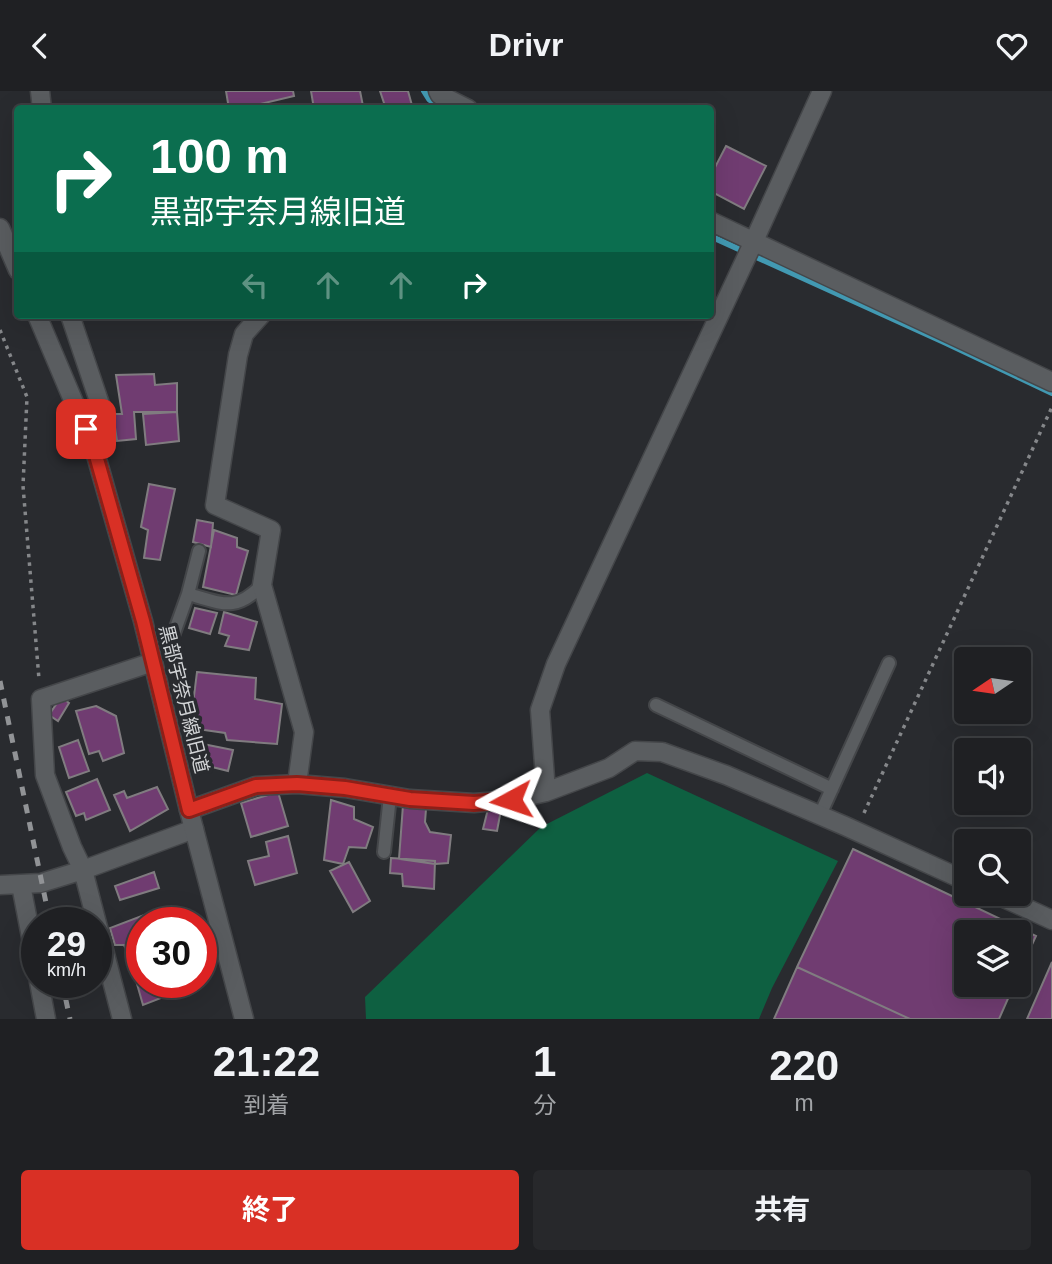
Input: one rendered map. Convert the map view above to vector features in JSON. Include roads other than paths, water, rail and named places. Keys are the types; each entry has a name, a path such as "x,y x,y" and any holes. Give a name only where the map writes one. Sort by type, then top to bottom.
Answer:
{"street":[{"path":"546,792 540,710 556,664 822,91"},
{"path":"438,98 457,105"},
{"path":"714,223 1052,382"},
{"path":"0,229 14,260"},
{"name":"黒部宇奈月線旧道","path":"39,319 95,452 143,621 244,1019"},
{"path":"71,319 101,407 95,452"},
{"path":"257,319 244,334 238,355 215,505 271,530 262,585 304,732 297,784"},
{"path":"122,1019 83,870 44,775 40,699 153,662"},
{"path":"189,810 256,786 297,784 345,788 410,799 474,803 511,800 546,792 609,768 635,751 662,752 726,775 954,876"},
{"path":"0,885 41,883 194,829"},
{"path":"21,884 25,907"},
{"path":"1021,906 1052,920"},
{"path":"42,998 46,1019"}],"lane":[{"path":"169,647 188,594 199,551"},
{"path":"188,594 221,603 237,603 250,597 262,585"},
{"path":"820,815 889,663"},
{"path":"656,705 832,789"},
{"path":"384,852 390,796"}],"waterway":[{"path":"424,91 437,105"},
{"path":"714,238 1052,393"}],"railway":[{"path":"0,681 47,907"},
{"path":"65,998 70,1019"}]}
